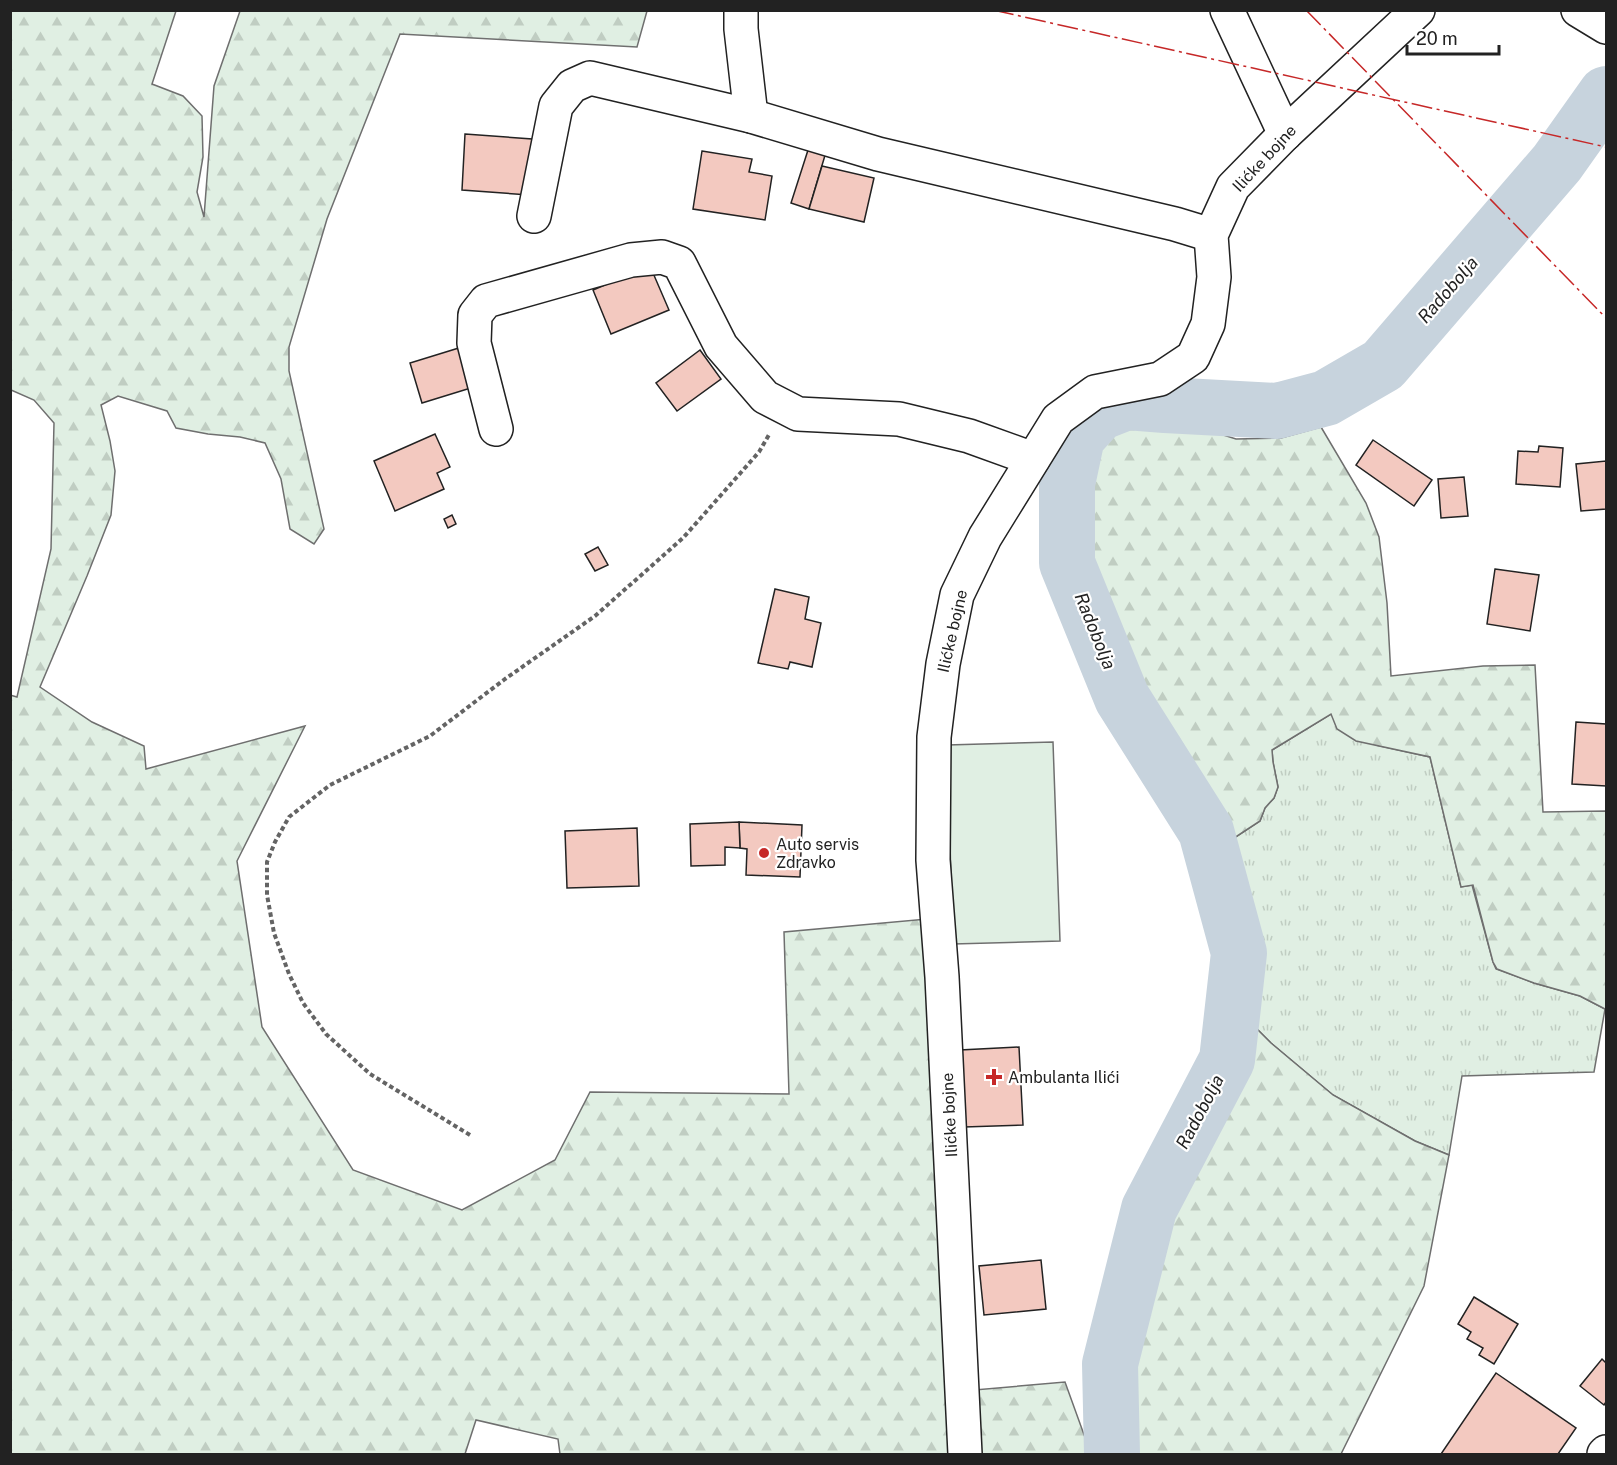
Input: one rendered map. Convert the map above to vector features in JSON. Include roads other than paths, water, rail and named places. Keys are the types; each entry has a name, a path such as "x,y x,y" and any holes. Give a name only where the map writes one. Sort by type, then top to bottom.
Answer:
{"street":[{"path":"741,10 751,116"},
{"path":"1227,10 1285,134"},
{"name":"Ilićke bojne","path":"965,1455 943,1000 933,860 934,737 943,664 957,595 985,537 1058,418 1095,392 1160,379 1193,357 1208,324 1214,277 1211,235 1233,187 1285,134 1418,10"},
{"path":"1578,10 1606,27"},
{"path":"534,216 556,106 572,86 590,78 751,116 878,153 1175,224 1211,235"},
{"path":"496,429 474,343 475,315 486,301 631,260 662,257 678,263 721,346 765,397 798,414 899,419 969,436 1033,459"}],"waterway":[{"name":"Radobolja","path":"1112,1454 1110,1364 1149,1209 1227,1060 1239,953 1206,831 1122,698 1067,563 1067,484 1077,437 1099,413 1127,402 1277,411 1326,398 1383,365 1557,163 1606,94"}],"place":[{"name":"Auto servis Zdravko","path":"764,853"},
{"name":"Ambulanta Ilići","path":"994,1077"}]}
